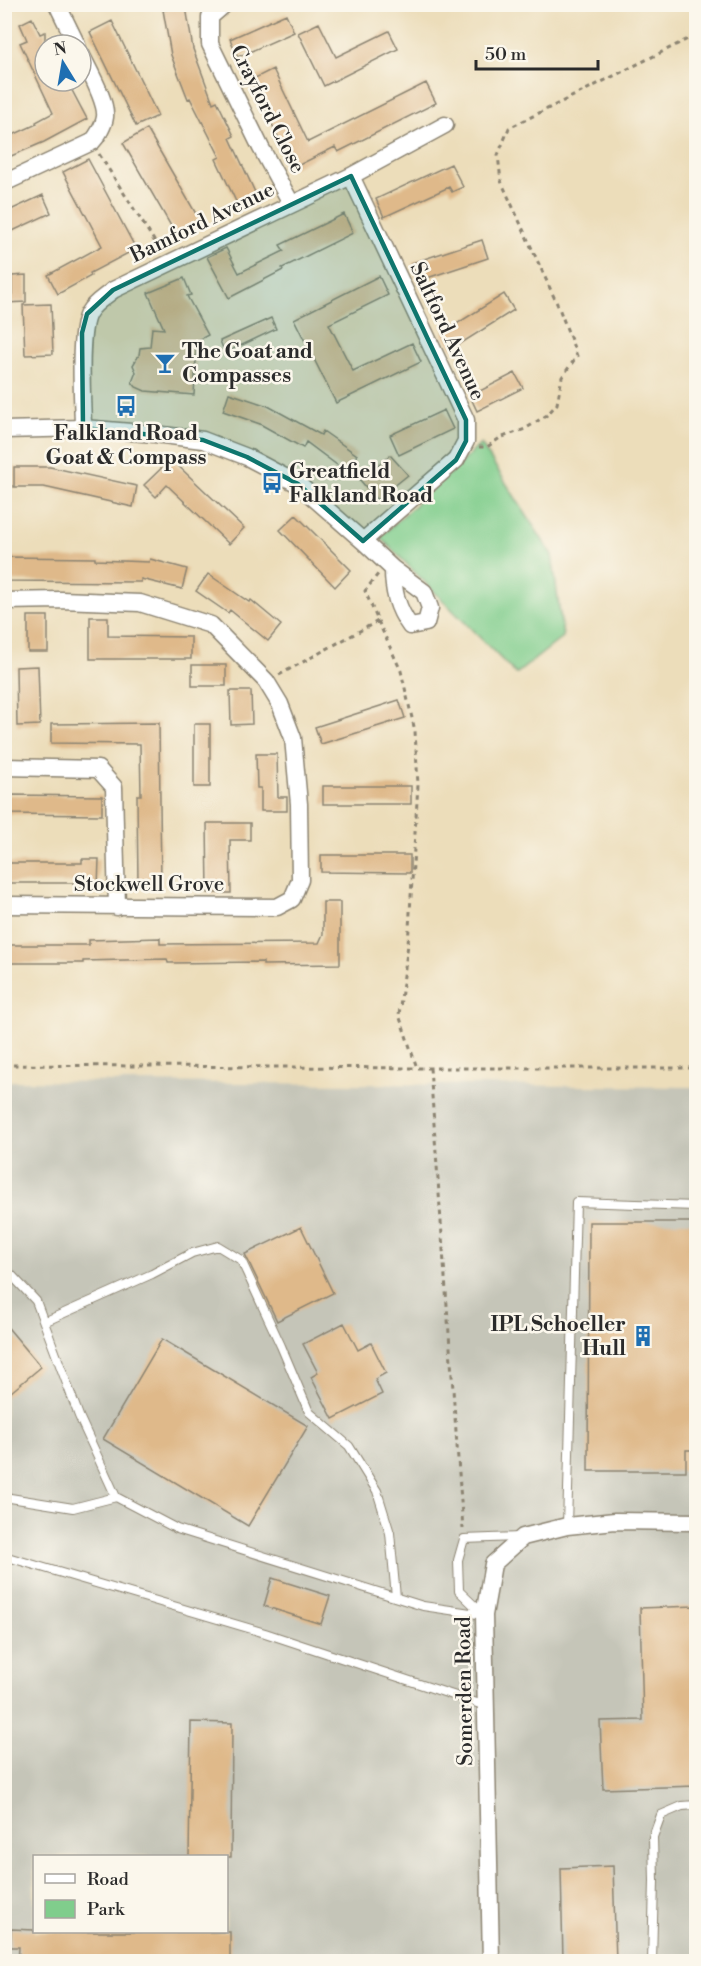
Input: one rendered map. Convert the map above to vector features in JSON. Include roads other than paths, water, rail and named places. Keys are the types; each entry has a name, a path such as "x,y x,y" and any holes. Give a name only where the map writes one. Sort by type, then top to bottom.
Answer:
{"street":[{"path":"57,4 71,33"},
{"name":"Crayford Close","path":"225,4 210,17 210,44 291,203"},
{"path":"4,183 92,142 96,138 105,117 101,95 93,79"},
{"name":"Bamford Avenue","path":"83,429 82,333 87,314 92,307 113,290 351,176 445,125"},
{"name":"Saltford Avenue","path":"351,176 466,420 466,441 456,460 363,541"},
{"path":"4,430 83,429 203,440 247,457 298,484 389,566"},
{"name":"Stockwell Grove","path":"4,601 62,600 140,603 211,625 266,681 280,704 294,738 300,880 292,899 277,906 4,905"},
{"path":"7,767 98,769 114,788 117,907"},
{"name":"Somerden Road","path":"491,1962 484,1615 493,1564 523,1537 567,1526 615,1521 696,1522"}],"lane":[{"path":"567,1526 576,1202 696,1206"},
{"path":"44,1322 152,1274 192,1253 218,1246 241,1260 309,1412 349,1446 377,1491 390,1533 396,1597"},
{"path":"4,1268 36,1301 80,1416 116,1497 177,1529 423,1606 484,1615"},
{"path":"4,1497 73,1508 116,1497"},
{"path":"484,1615 459,1591 458,1560 464,1539 523,1537"},
{"path":"4,1556 265,1634 487,1706"},
{"path":"652,1962 653,1837 661,1815 682,1806 696,1805"}],"place":[{"name":"The Goat and Compasses","path":"165,363"},
{"name":"Falkland Road Goat & Compass","path":"126,406"},
{"name":"Greatfield Falkland Road","path":"272,483"},
{"name":"IPL Schoeller Hull","path":"643,1336"}]}
